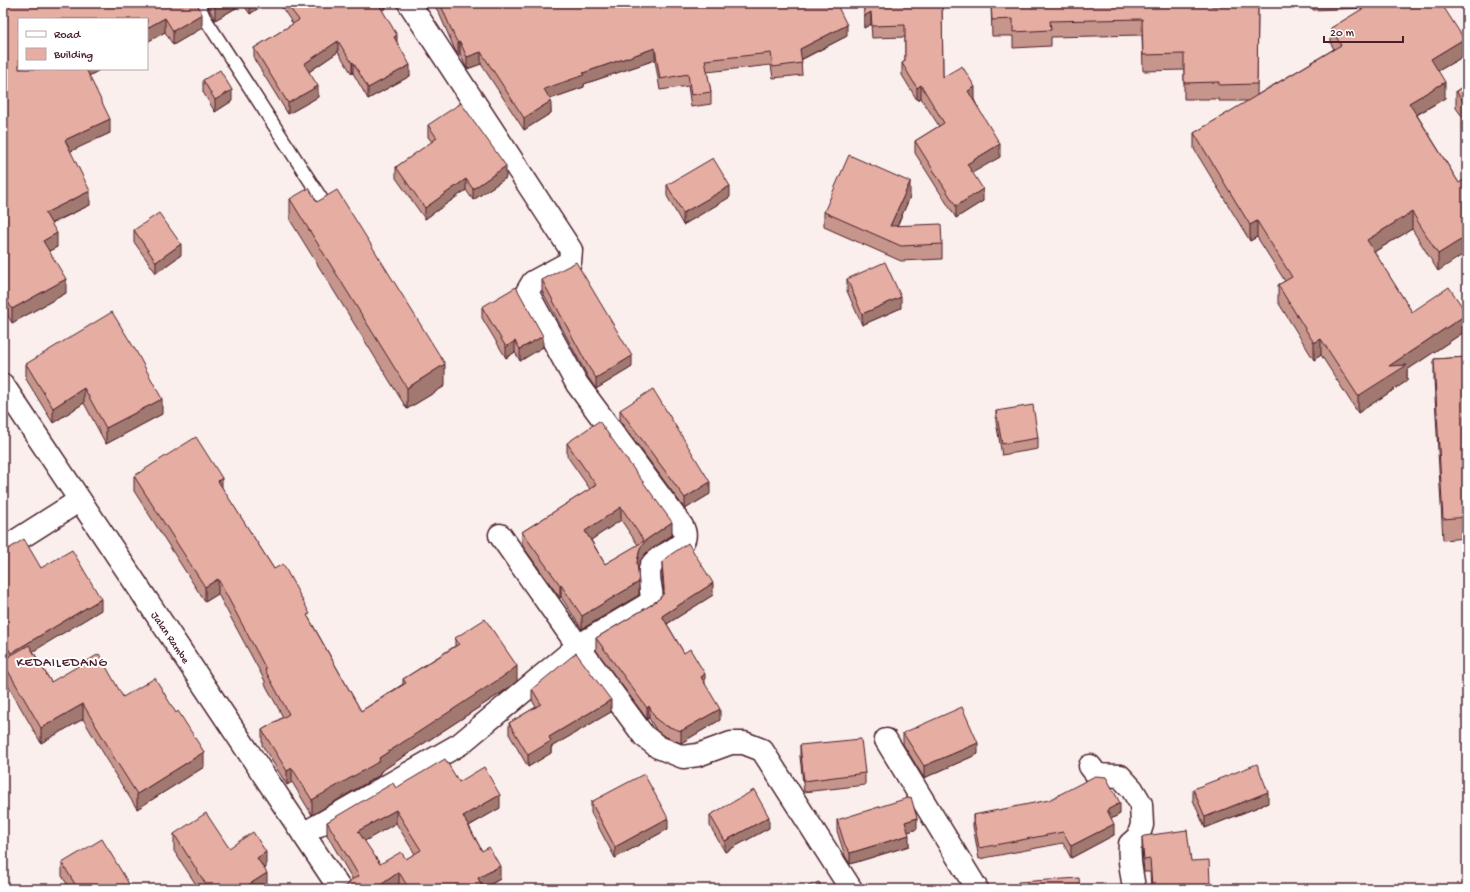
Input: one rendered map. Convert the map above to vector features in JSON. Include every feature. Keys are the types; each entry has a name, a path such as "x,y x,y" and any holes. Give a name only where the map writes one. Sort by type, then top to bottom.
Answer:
{"street":[{"path":"303,834 460,744 578,646 645,606 652,600 650,569 655,561 683,542 685,536 684,531 577,384 527,292 533,282 570,262 571,250 409,3"},
{"name":"Jalan Rambe","path":"3,385 303,834 332,886"},
{"path":"3,548 80,500"},
{"path":"500,535 578,646 644,736 658,747 683,757 698,755 731,743 744,743 762,750 851,889"},
{"path":"886,740 977,889"},
{"path":"1090,766 1097,775 1120,776 1132,789 1141,804 1142,824 1138,837 1130,844 1128,855 1134,889"}],"lane":[{"path":"198,3 204,17 321,198"}],"building":[{"path":"3,3 197,3 202,14 173,31 165,18 148,27 148,18 18,18 18,70 86,70 110,119 65,140 90,191 45,213 57,233 43,241 66,279 12,309 3,293"},
{"path":"213,3 220,3 215,6"},
{"path":"286,3 378,3 397,35 394,37 410,65 368,88 353,62 352,63 338,41 304,64 318,86 288,103 254,48 299,20"},
{"path":"440,3 836,3 847,25 800,49 802,63 773,67 771,53 705,60 711,92 691,95 688,74 660,79 655,48 583,73 584,75 544,89 551,101 524,118 481,52 467,57 460,42 458,43 455,38"},
{"path":"864,3 942,3 943,77 962,66 975,87 968,91 1000,144 967,164 983,189 956,206 915,141 944,123 921,85 917,88 902,63 905,61 905,25 872,26 871,12 864,16"},
{"path":"991,3 1212,3 1212,6 1258,5 1257,84 1219,85 1219,82 1184,83 1184,54 1143,55 1142,19 1050,21 1051,30 1013,32 1013,19 992,20"},
{"path":"1372,3 1441,3 1464,39 1431,59 1445,82 1409,103 1459,183 1467,178 1467,236 1438,254 1412,212 1367,240 1412,312 1449,287 1467,314 1389,366 1407,365 1358,396 1321,339 1314,343 1278,285 1292,277 1257,221 1250,225 1194,133 1341,45 1331,28"},
{"path":"220,70 232,90 215,100 203,80"},
{"path":"1467,84 1467,107 1456,91"},
{"path":"461,103 506,166 473,189 466,179 425,208 396,167 437,138 428,125"},
{"path":"849,155 910,182 890,226 941,224 942,244 901,246 824,212"},
{"path":"713,158 730,186 683,213 667,185"},
{"path":"309,188 317,202 337,190 445,364 407,388 290,199"},
{"path":"159,213 181,244 156,262 134,230"},
{"path":"576,262 632,356 596,378 588,366 542,280"},
{"path":"885,262 901,297 862,314 847,279"},
{"path":"516,287 543,336 520,349 515,341 506,347 482,307"},
{"path":"112,312 136,351 162,399 106,428 84,388 53,408 26,364"},
{"path":"1467,357 1467,517 1443,519 1434,359"},
{"path":"653,389 710,482 685,498 620,410"},
{"path":"1033,405 1038,438 1002,444 996,411"},
{"path":"599,421 672,522 646,540 640,548 637,562 639,582 582,616 522,532 596,485 567,443","holes":["621,507 644,541 605,564 585,531"]},
{"path":"196,437 222,478 218,481 274,569 283,564 310,614 307,615 361,711 406,683 403,679 459,644 455,638 485,619 517,666 379,758 380,761 312,800 292,768 287,771 262,730 289,714 218,579 205,587 134,476"},
{"path":"24,539 41,568 72,550 101,599 11,653 3,641 3,550 10,548"},
{"path":"688,543 713,583 662,616 684,653 690,649 705,674 701,677 720,709 681,731 664,725 656,719 649,706 647,708 596,638 660,598 664,593 662,562"},
{"path":"29,645 51,682 99,654 123,697 155,678 176,713 178,711 204,752 137,794 111,753 83,704 41,728 3,662 3,660"},
{"path":"576,653 611,700 549,737 551,741 528,755 509,723 541,704 532,689"},
{"path":"962,707 978,743 924,766 903,733"},
{"path":"861,739 865,773 804,781 800,745"},
{"path":"445,759 459,782 484,767 500,795 463,816 482,851 489,847 500,866 478,878 483,889 409,889 399,872 375,889 336,889 347,886 351,880 359,876 327,822 393,783 396,788","holes":["396,810 421,850 406,859 401,852 380,864 358,831"]},
{"path":"1257,764 1268,792 1205,817 1193,789"},
{"path":"644,774 668,818 615,847 591,802"},
{"path":"1095,776 1106,777 1120,803 1107,810 1114,824 1071,846 1063,832 979,848 973,815 1049,800"},
{"path":"754,790 769,817 725,841 710,815"},
{"path":"911,797 917,818 905,822 909,835 850,853 845,845 837,820"},
{"path":"206,813 229,848 253,832 266,852 257,858 267,873 242,889 209,889 174,834"},
{"path":"1187,830 1191,861 1209,860 1210,883 1206,883 1207,889 1163,889 1163,885 1152,886 1150,859 1144,860 1142,837"},
{"path":"102,839 132,889 78,889 62,863"},
{"path":"1079,878 1080,889 1019,889 1018,882"},
{"path":"819,882 822,889 800,889"}],"district":[{"name":"KEDAILEDANG","path":"62,661"}]}
